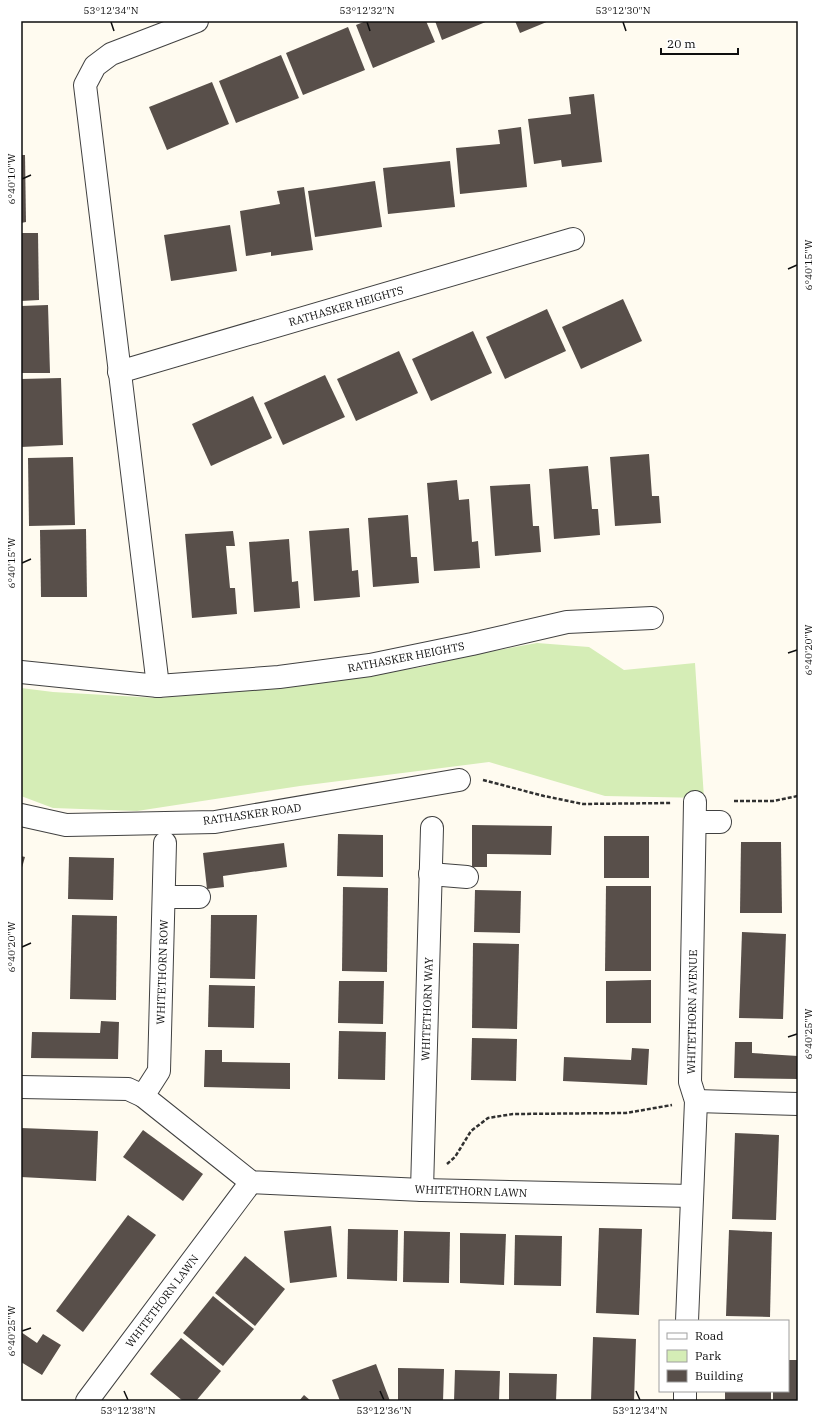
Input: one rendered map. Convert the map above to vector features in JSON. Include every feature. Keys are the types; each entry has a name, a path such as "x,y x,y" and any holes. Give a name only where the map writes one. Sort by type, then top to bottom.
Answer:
{"street":[{"path":"158,686 85,85 95,66 111,54 197,21"},
{"name":"RATHASKER HEIGHTS","path":"119,372 573,239"},
{"name":"RATHASKER HEIGHTS","path":"21,672 158,686 279,677 370,665 472,644 567,622 652,618"},
{"name":"RATHASKER ROAD","path":"21,815 66,825 216,822 459,780"},
{"name":"WHITETHORN AVENUE","path":"687,1320 696,1101 690,1082 695,812 720,822"},
{"name":"WHITETHORN WAY","path":"422,1180 432,828"},
{"name":"WHITETHORN ROW","path":"143,1096 159,1071 165,843"},
{"path":"430,874 467,877"},
{"path":"164,898 199,897"},
{"path":"21,1087 128,1089 143,1096 251,1182"},
{"path":"696,1101 798,1104"},
{"name":"WHITETHORN LAWN","path":"87,1401 251,1182 422,1180 692,1196"}],"path":[{"path":"459,780 484,780 544,796 582,804"},
{"path":"422,1180 444,1168 454,1157 471,1131 488,1118 513,1114 626,1113 696,1101"}],"green space":[{"path":"537,643 589,647 624,670 695,663 704,798 605,796 489,762 300,786 137,811 53,808 21,796 21,688 53,692 157,698 292,687 422,667 482,653"}],"building":[{"path":"366,21 426,21 435,42 373,68 356,25"},
{"path":"435,21 488,21 442,40"},
{"path":"515,21 549,21 520,33"},
{"path":"348,27 365,70 303,95 286,53"},
{"path":"281,55 299,98 236,123 219,81"},
{"path":"212,82 229,124 167,150 149,107"},
{"path":"594,94 602,162 562,167 561,160 534,164 528,119 571,114 569,97"},
{"path":"521,127 527,187 460,194 456,148 500,144 498,130"},
{"path":"21,155 25,155 26,222 21,223"},
{"path":"450,161 455,207 388,214 383,168"},
{"path":"375,181 382,227 315,237 308,191"},
{"path":"304,187 313,250 271,256 271,252 246,256 240,211 280,204 277,191"},
{"path":"230,225 237,271 171,281 164,235"},
{"path":"21,233 38,233 39,300 21,301"},
{"path":"623,299 642,341 581,369 562,327"},
{"path":"48,305 50,373 21,373 21,306"},
{"path":"547,309 566,351 505,379 486,337"},
{"path":"473,331 492,373 431,401 412,359"},
{"path":"399,351 418,393 356,421 337,379"},
{"path":"325,375 345,417 283,445 264,403"},
{"path":"61,378 63,445 21,447 21,379"},
{"path":"253,396 272,438 211,466 192,424"},
{"path":"649,454 652,496 659,496 661,523 615,526 610,457"},
{"path":"73,457 75,525 29,526 28,458"},
{"path":"588,466 592,509 598,509 600,535 554,539 549,469"},
{"path":"457,480 459,500 469,499 472,542 478,541 480,568 434,571 427,483"},
{"path":"530,484 533,526 539,526 541,552 495,556 490,486"},
{"path":"408,515 411,557 417,557 419,583 373,587 368,518"},
{"path":"349,528 352,571 358,570 360,597 314,601 309,531"},
{"path":"86,529 87,597 41,597 40,530"},
{"path":"233,531 235,546 226,546 230,588 235,588 237,614 192,618 185,534"},
{"path":"289,539 292,582 298,581 300,608 254,612 249,542"},
{"path":"472,825 552,826 551,855 487,854 487,867 472,867"},
{"path":"338,834 383,835 383,877 337,876"},
{"path":"604,836 649,836 649,878 604,878"},
{"path":"741,842 781,842 782,913 740,913"},
{"path":"284,843 287,867 223,876 224,887 207,889 203,853"},
{"path":"21,856 25,857 21,871"},
{"path":"69,857 114,858 113,900 68,899"},
{"path":"606,886 651,886 651,971 605,971"},
{"path":"343,887 388,888 387,972 342,971"},
{"path":"475,890 521,891 520,933 474,932"},
{"path":"72,915 117,916 116,1000 70,999"},
{"path":"211,915 257,915 255,979 210,978"},
{"path":"742,932 786,934 783,1019 739,1018"},
{"path":"473,943 519,944 517,1029 472,1028"},
{"path":"651,980 651,1023 606,1023 606,981"},
{"path":"339,981 384,981 383,1024 338,1023"},
{"path":"209,985 255,986 254,1028 208,1027"},
{"path":"101,1021 119,1022 118,1059 31,1058 32,1032 100,1033"},
{"path":"339,1031 386,1032 385,1080 338,1079"},
{"path":"472,1038 517,1039 516,1081 471,1080"},
{"path":"735,1042 752,1042 752,1053 798,1056 798,1079 734,1078"},
{"path":"632,1048 649,1049 647,1085 563,1081 564,1057 631,1060"},
{"path":"205,1050 222,1050 222,1062 290,1063 290,1089 204,1087"},
{"path":"21,1128 98,1131 96,1181 21,1177"},
{"path":"143,1130 203,1174 183,1201 123,1157"},
{"path":"735,1133 779,1135 776,1220 732,1219"},
{"path":"128,1215 156,1235 83,1332 56,1311"},
{"path":"331,1226 337,1277 290,1283 284,1231"},
{"path":"599,1228 642,1229 639,1315 596,1313"},
{"path":"348,1229 398,1230 397,1281 347,1279"},
{"path":"729,1230 772,1232 770,1317 726,1316"},
{"path":"404,1231 450,1232 449,1283 403,1282"},
{"path":"460,1233 506,1234 504,1285 460,1283"},
{"path":"515,1235 562,1236 561,1286 514,1285"},
{"path":"245,1256 285,1289 255,1326 215,1293"},
{"path":"213,1296 254,1329 223,1366 183,1333"},
{"path":"21,1332 37,1343 43,1334 61,1345 42,1375 21,1362"},
{"path":"593,1337 636,1339 634,1401 591,1401"},
{"path":"181,1338 221,1371 196,1401 183,1401 150,1374"},
{"path":"789,1360 798,1360 798,1401 773,1401 773,1392 789,1392"},
{"path":"376,1364 390,1401 340,1401 332,1380"},
{"path":"398,1368 444,1369 443,1401 398,1401"},
{"path":"455,1370 500,1371 499,1401 454,1401"},
{"path":"509,1373 557,1374 556,1401 509,1401"},
{"path":"725,1392 771,1392 771,1401 725,1401"},
{"path":"304,1395 311,1401 299,1401"}]}
